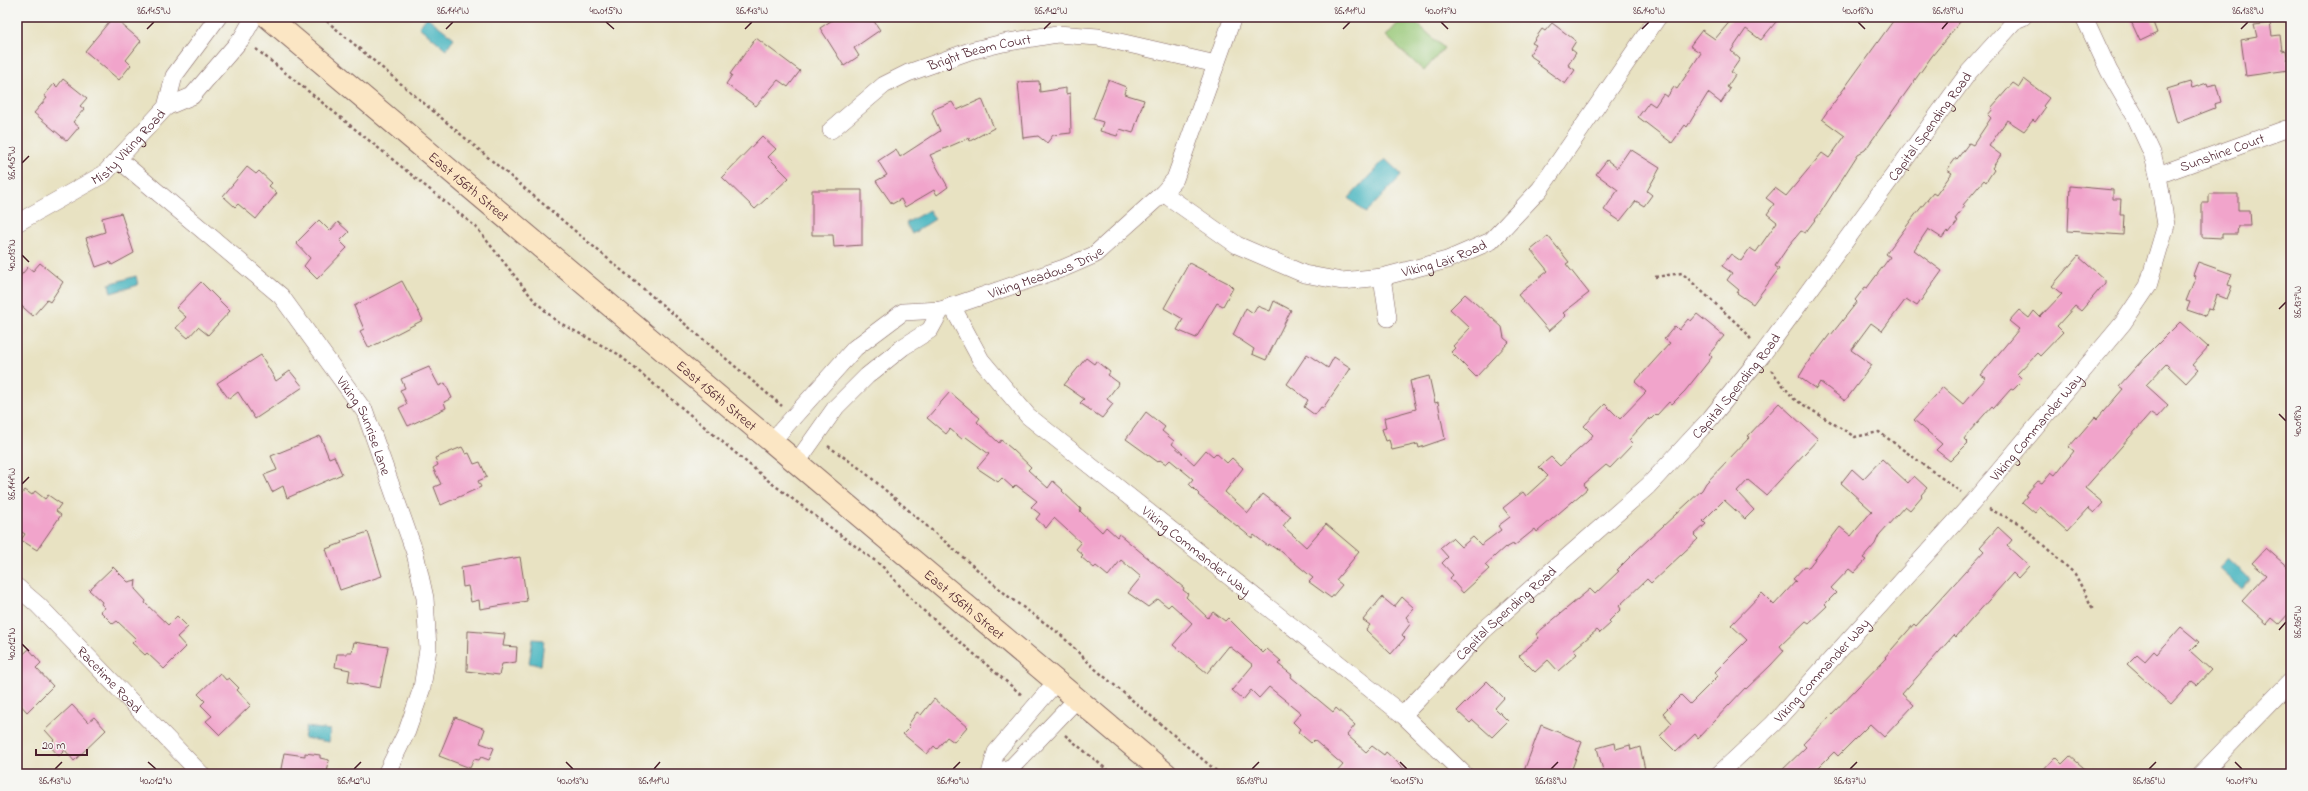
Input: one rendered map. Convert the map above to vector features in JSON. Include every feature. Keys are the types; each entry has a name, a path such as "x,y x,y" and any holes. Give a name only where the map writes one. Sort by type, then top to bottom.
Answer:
{"street":[{"name":"Misty Viking Road","path":"17,224 104,174 166,107 174,76 218,17"},
{"path":"166,107 192,96 242,38 254,17"},
{"name":"East 156th Street","path":"268,17 1166,774"},
{"name":"Viking Meadows Drive","path":"772,441 855,348 903,312 947,308 1064,268 1094,255 1163,193 1175,179 1233,17"},
{"name":"Viking Lair Road","path":"1163,193 1237,245 1304,274 1342,281 1382,277 1446,260 1491,240 1540,189 1658,17"},
{"name":"Capital Spending Road","path":"1403,715 1484,630 1648,486 1709,420 1762,355 1969,72 2016,20 2023,17"},
{"name":"Viking Commander Way","path":"1719,774 1773,724 1974,501 2123,323 2148,286 2166,225 2158,175 2152,153 2135,116 2109,71 2084,17"},
{"name":"Bright Beam Court","path":"831,130 884,85 908,74 970,51 1026,39 1057,34 1098,37 1216,64"},
{"name":"Sunshine Court","path":"2158,175 2286,129"},
{"name":"Viking Sunrise Lane","path":"118,159 281,296 365,412 415,553 425,598 428,649 422,688 408,731 386,774"},
{"path":"1382,277 1388,318"},
{"path":"797,462 836,407 867,376 903,347 930,330 947,308"},
{"name":"Viking Commander Way","path":"947,308 981,360 1028,416 1403,715 1464,774"},
{"name":"Racetime Road","path":"17,587 38,605 88,655 201,774"},
{"path":"2201,774 2291,681"},
{"path":"990,774 996,752 1056,682"},
{"path":"994,774 1012,767 1077,699"}],"path":[{"path":"322,17 645,289 683,324 778,403 793,418"},
{"path":"242,38 476,227 533,299 556,321 618,354 770,482 882,566 917,605 1036,707"},
{"path":"1655,277 1682,273 1745,331 1762,355 1776,379 1794,399 1855,437 1879,432 1974,501 2019,523 2075,574 2093,609"},
{"path":"816,436 862,470 1009,597 1060,634 1094,668 1220,774"},
{"path":"1054,724 1112,774"}],"green space":[{"path":"1404,17 1410,17 1444,48 1424,71 1386,36"}],"water":[{"path":"427,17 454,38 446,49 419,27"},
{"path":"1385,159 1402,175 1366,213 1349,198"},
{"path":"929,210 935,219 912,234 906,223"},
{"path":"136,276 138,285 111,293 109,284"},
{"path":"2228,559 2250,580 2242,589 2219,568"},
{"path":"533,639 544,640 541,665 529,663"},
{"path":"306,727 330,730 329,742 304,738"}],"building":[{"path":"113,17 141,41 126,60 131,65 119,80 85,51"},
{"path":"837,17 871,17 880,30 854,48 859,56 844,66 820,28"},
{"path":"1729,17 1780,17 1761,40 1746,29 1731,51 1740,59 1731,72 1735,75 1727,87 1730,89 1721,103 1708,93 1687,127 1685,125 1672,143 1638,117 1649,102 1655,106 1663,94 1667,97 1674,87 1677,89 1701,53 1690,46 1702,30 1715,39 1732,19"},
{"path":"1896,17 1964,17 1932,56 1865,150 1858,154 1821,212 1805,233 1801,231 1790,244 1775,266 1779,269 1753,304 1737,293 1739,290 1727,280 1732,273 1722,266 1731,254 1741,261 1750,248 1756,252 1777,222 1767,214 1774,204 1766,198 1775,188 1786,196 1822,153 1829,158 1845,136 1822,119"},
{"path":"2129,17 2151,17 2157,33 2140,41"},
{"path":"1552,23 1576,41 1571,49 1576,53 1568,65 1575,70 1565,84 1536,63 1538,61 1529,55 1536,45 1532,43 1542,29 1545,31"},
{"path":"2270,23 2272,36 2280,35 2282,51 2286,50 2289,70 2246,76 2241,40 2257,37 2254,25"},
{"path":"756,38 800,71 788,87 778,80 756,106 726,84 732,75 730,74"},
{"path":"63,79 87,98 80,106 84,109 73,122 79,127 67,141 34,113 47,98 44,96 54,84 57,87"},
{"path":"2024,79 2049,98 2043,106 2045,108 2035,122 2033,120 2024,131 2007,120 1989,146 2001,155 1992,168 1994,170 1986,182 1984,180 1963,205 1965,206 1955,219 1958,221 1949,233 1947,231 1942,238 1928,229 1914,250 1942,271 1917,306 1906,299 1882,331 1871,323 1851,350 1872,365 1845,401 1820,382 1816,389 1799,377 1813,354 1815,354 1830,334 1831,335 1857,302 1855,300 1865,287 1867,288 1890,257 1886,254 1915,215 1933,193 1936,195 1952,173 1947,170 1956,158 1957,159 1969,143 1973,145 1991,118 1988,115 1993,109 1991,108 2013,83 2019,87"},
{"path":"1108,80 1126,87 1124,94 1144,100 1133,133 1120,129 1117,136 1100,131 1103,122 1093,119"},
{"path":"1039,81 1040,92 1066,88 1066,94 1070,93 1071,133 1053,135 1047,143 1038,136 1023,138 1018,82"},
{"path":"2190,82 2192,88 2207,83 2208,86 2216,84 2221,102 2214,104 2215,108 2177,123 2167,89"},
{"path":"982,99 994,128 970,141 969,138 930,155 948,187 937,195 934,190 905,207 901,199 892,204 876,181 887,175 878,161 896,149 900,157 940,131 932,113 934,109 952,102 957,110"},
{"path":"762,136 776,149 768,157 789,178 755,209 722,177"},
{"path":"1630,149 1660,168 1647,191 1652,195 1644,206 1636,201 1620,221 1604,210 1618,190 1596,174 1607,160 1617,168"},
{"path":"247,167 256,174 259,171 272,183 269,186 277,193 256,219 238,204 235,207 223,196"},
{"path":"2070,186 2113,190 2113,199 2121,199 2120,215 2124,215 2123,235 2068,231"},
{"path":"812,190 862,190 862,245 834,247 833,235 812,235"},
{"path":"2209,194 2238,194 2238,210 2250,210 2251,226 2238,226 2237,234 2222,234 2222,238 2202,237 2202,203 2209,203"},
{"path":"121,213 134,253 112,265 110,262 96,267 86,238 105,232 102,218"},
{"path":"319,220 330,231 338,222 349,232 340,241 347,248 317,279 304,266 310,258 296,243"},
{"path":"1548,236 1569,262 1566,264 1589,293 1563,313 1566,316 1549,331 1518,295 1548,271 1531,250"},
{"path":"2078,256 2105,280 2105,283 2081,311 2075,306 2057,326 2063,332 2040,356 2037,353 2017,374 2023,380 2013,390 2011,389 1994,408 1992,406 1964,439 1968,443 1950,461 1936,450 1942,444 1914,420 1943,387 1963,404 1986,378 1981,375 2019,329 2009,321 2019,310 2029,318 2034,311 2040,317 2062,294 2052,286"},
{"path":"2198,262 2232,274 2228,285 2232,286 2227,299 2217,295 2212,310 2208,309 2205,316 2187,310 2190,302 2186,301 2196,276 2193,275"},
{"path":"40,263 63,282 50,302 47,300 33,316 17,302 17,280 28,267 33,271"},
{"path":"1189,263 1228,283 1233,288 1223,306 1217,303 1196,338 1177,330 1183,319 1164,308"},
{"path":"402,281 423,320 369,348 360,331 364,329 354,306"},
{"path":"201,282 230,311 208,335 198,327 188,338 176,328 186,317 176,308"},
{"path":"1465,294 1502,327 1504,338 1509,342 1476,377 1451,352 1455,348 1453,346 1470,328 1450,309"},
{"path":"1274,301 1291,310 1266,360 1252,354 1254,349 1233,335 1246,308 1253,313 1257,306 1270,311"},
{"path":"1697,314 1724,336 1709,354 1712,357 1685,391 1672,404 1669,402 1657,415 1656,414 1650,420 1649,418 1629,440 1633,444 1610,468 1606,465 1584,484 1587,489 1537,532 1535,529 1514,546 1513,544 1506,548 1505,547 1485,565 1489,569 1463,593 1450,578 1453,575 1442,563 1448,557 1440,548 1452,538 1461,547 1473,537 1481,545 1501,530 1498,526 1510,517 1503,508 1523,492 1526,496 1548,476 1539,467 1551,457 1560,466 1588,441 1593,435 1584,426 1605,404 1620,419 1646,392 1635,382 1670,343 1664,339 1675,326 1679,330 1688,319 1691,321"},
{"path":"2180,322 2208,347 2192,365 2198,370 2186,383 2166,364 2146,385 2168,405 2157,417 2151,413 2085,488 2103,503 2094,513 2088,508 2067,531 2040,507 2035,513 2022,502 2027,496 2025,495 2038,481 2042,483 2051,472 2055,475 2074,451 2069,447 2095,417 2097,419 2123,389 2119,386"},
{"path":"1307,354 1328,368 1334,357 1351,368 1323,408 1321,407 1315,415 1304,407 1308,400 1287,384"},
{"path":"261,355 276,381 290,371 303,387 255,419 238,392 229,399 217,383"},
{"path":"1086,358 1094,364 1096,361 1110,372 1108,375 1119,383 1107,399 1113,404 1102,418 1080,403 1084,399 1064,385"},
{"path":"429,367 439,386 445,383 452,398 444,402 446,408 408,426 399,408 407,404 400,390 405,388 401,379"},
{"path":"1429,376 1435,403 1438,402 1445,439 1419,448 1418,444 1392,450 1389,440 1386,441 1382,429 1386,428 1384,418 1416,409 1410,381"},
{"path":"950,392 980,418 977,422 999,443 1001,440 1031,467 1028,470 1048,488 1053,481 1081,509 1080,511 1102,532 1106,527 1117,537 1119,534 1184,588 1183,590 1188,594 1186,597 1208,618 1213,612 1225,621 1228,618 1263,653 1267,649 1281,661 1278,664 1292,675 1291,677 1333,712 1336,708 1355,725 1347,735 1366,752 1372,746 1384,755 1386,752 1410,774 1335,774 1343,765 1314,740 1311,743 1298,732 1300,729 1293,722 1301,713 1269,687 1259,698 1251,690 1243,700 1232,690 1253,665 1229,646 1207,673 1173,645 1192,623 1171,604 1168,607 1158,599 1148,607 1128,593 1141,577 1121,560 1108,576 1096,566 1094,568 1081,557 1083,555 1076,549 1081,543 1054,518 1046,528 1036,519 1040,514 1031,507 1037,501 1016,485 1013,488 1002,478 998,482 977,468 989,454 966,437 963,440 950,429 946,434 927,418"},
{"path":"1779,403 1818,439 1766,495 1748,480 1737,492 1754,510 1745,519 1724,500 1703,521 1706,524 1694,535 1698,539 1651,583 1647,579 1619,606 1621,609 1609,621 1611,623 1600,633 1597,630 1573,650 1577,654 1558,671 1548,660 1535,672 1519,656 1539,638 1536,634 1590,589 1595,594 1619,571 1617,570 1636,551 1702,490 1706,483 1750,437 1748,436"},
{"path":"1146,412 1165,427 1162,431 1174,441 1172,444 1194,464 1206,450 1213,456 1216,453 1227,463 1232,458 1243,468 1225,492 1248,513 1263,494 1291,516 1283,526 1306,547 1326,524 1359,552 1336,580 1342,585 1331,598 1309,582 1313,578 1277,548 1276,549 1269,544 1268,546 1254,535 1252,538 1198,495 1199,494 1189,484 1193,479 1170,460 1166,464 1160,460 1158,462 1126,439"},
{"path":"320,436 329,458 334,456 342,474 287,498 283,486 272,492 264,475 277,470 271,456"},
{"path":"462,447 466,454 469,453 474,464 480,462 487,477 478,481 481,487 441,505 434,487 441,484 433,468 438,465 435,458"},
{"path":"1882,459 1908,483 1914,476 1927,488 1921,495 1922,496 1910,510 1905,506 1879,535 1875,544 1863,558 1866,560 1854,573 1849,569 1831,588 1836,593 1825,604 1827,606 1809,623 1806,621 1780,646 1784,651 1771,665 1746,689 1745,688 1698,738 1695,734 1676,752 1660,736 1672,723 1663,713 1681,695 1690,704 1718,676 1715,672 1747,640 1731,625 1762,593 1774,605 1796,581 1793,579 1805,566 1808,568 1840,527 1851,536 1872,511 1841,483 1852,469 1863,479"},
{"path":"25,490 32,495 35,491 45,499 48,495 61,504 56,511 61,515 37,550 21,540 25,534 17,529 17,500"},
{"path":"1998,527 2012,540 2007,546 2029,566 2018,578 2013,573 1956,637 1954,635 1902,694 1914,705 1884,737 1870,724 1838,756 1834,752 1812,774 1778,774 1806,747 1803,744 1886,658 1885,657 1914,624 1916,626 1984,551 1980,547"},
{"path":"368,532 382,576 340,590 326,549 342,543 341,541"},
{"path":"2266,548 2291,570 2291,611 2279,624 2272,618 2267,624 2242,601 2266,575 2252,563"},
{"path":"520,557 527,601 480,609 479,600 471,602 468,586 463,587 461,567"},
{"path":"113,567 128,582 136,580 135,589 146,601 145,603 168,625 177,616 188,627 177,637 186,647 164,669 147,653 145,655 132,643 136,639 117,621 113,624 100,611 105,608 101,604 102,602 89,590"},
{"path":"1382,597 1394,607 1402,597 1414,608 1406,617 1411,623 1402,635 1405,638 1391,654 1366,630 1370,625 1363,620"},
{"path":"2181,627 2199,642 2190,651 2211,670 2197,685 2192,681 2171,704 2127,664 2137,654 2145,661 2154,651 2157,654"},
{"path":"468,631 505,634 503,646 517,647 516,662 502,664 499,675 467,671"},
{"path":"354,642 388,647 380,688 348,682 350,670 335,667 337,654 347,654 347,652 352,652"},
{"path":"29,649 41,663 36,668 53,686 27,712 17,701 17,660"},
{"path":"220,673 226,680 229,678 239,688 237,690 251,705 220,735 206,721 212,716 201,705 205,701 198,694"},
{"path":"1487,681 1504,698 1495,708 1508,721 1492,737 1473,720 1470,723 1457,711"},
{"path":"934,699 967,727 954,742 947,737 937,749 934,746 927,754 903,734 910,727 908,725 917,712 921,715"},
{"path":"72,705 88,722 94,717 106,730 74,761 65,750 59,756 49,745 54,740 45,730"},
{"path":"455,717 485,729 480,743 494,748 489,760 481,757 479,760 474,759 470,768 439,756"},
{"path":"1541,725 1582,742 1570,774 1532,774 1524,771"},
{"path":"1615,743 1616,749 1630,745 1631,750 1640,747 1646,774 1604,774 1597,748"},
{"path":"284,753 305,756 305,753 320,755 320,758 329,760 327,774 280,774"},
{"path":"2070,756 2091,774 2039,774 2055,757 2062,764"}]}
